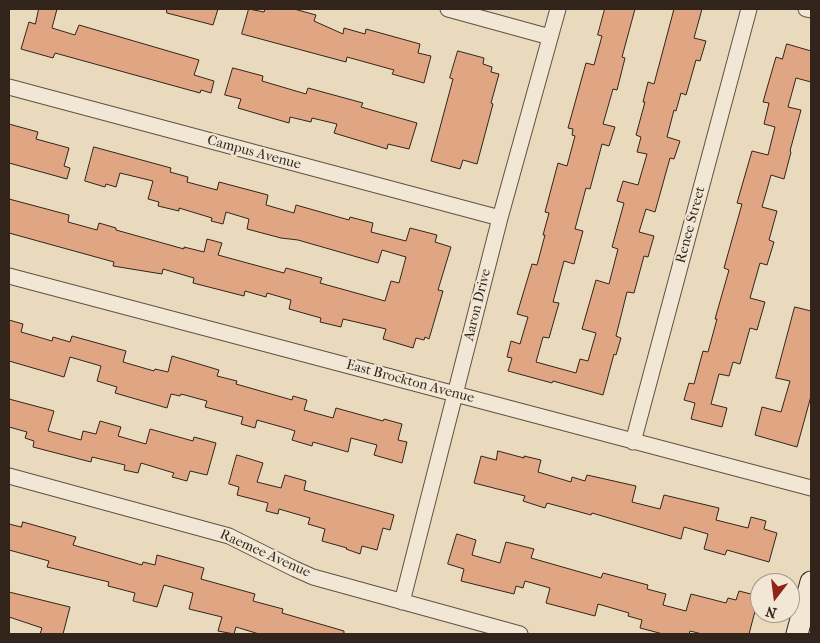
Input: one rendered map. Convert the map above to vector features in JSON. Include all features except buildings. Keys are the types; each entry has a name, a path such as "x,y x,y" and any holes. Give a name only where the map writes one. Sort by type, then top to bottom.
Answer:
{"main road":[{"path":"797,634 811,582"}],"street":[{"path":"448,9 550,36"},
{"name":"Aaron Drive","path":"402,602 500,218 558,9"},
{"name":"Renee Street","path":"633,442 749,9"},
{"path":"806,9 811,10"},
{"name":"Campus Avenue","path":"9,87 500,218"},
{"name":"East Brockton Avenue","path":"9,276 811,488"},
{"name":"Raemee Avenue","path":"9,476 229,536 294,569 313,576 520,634"}]}
